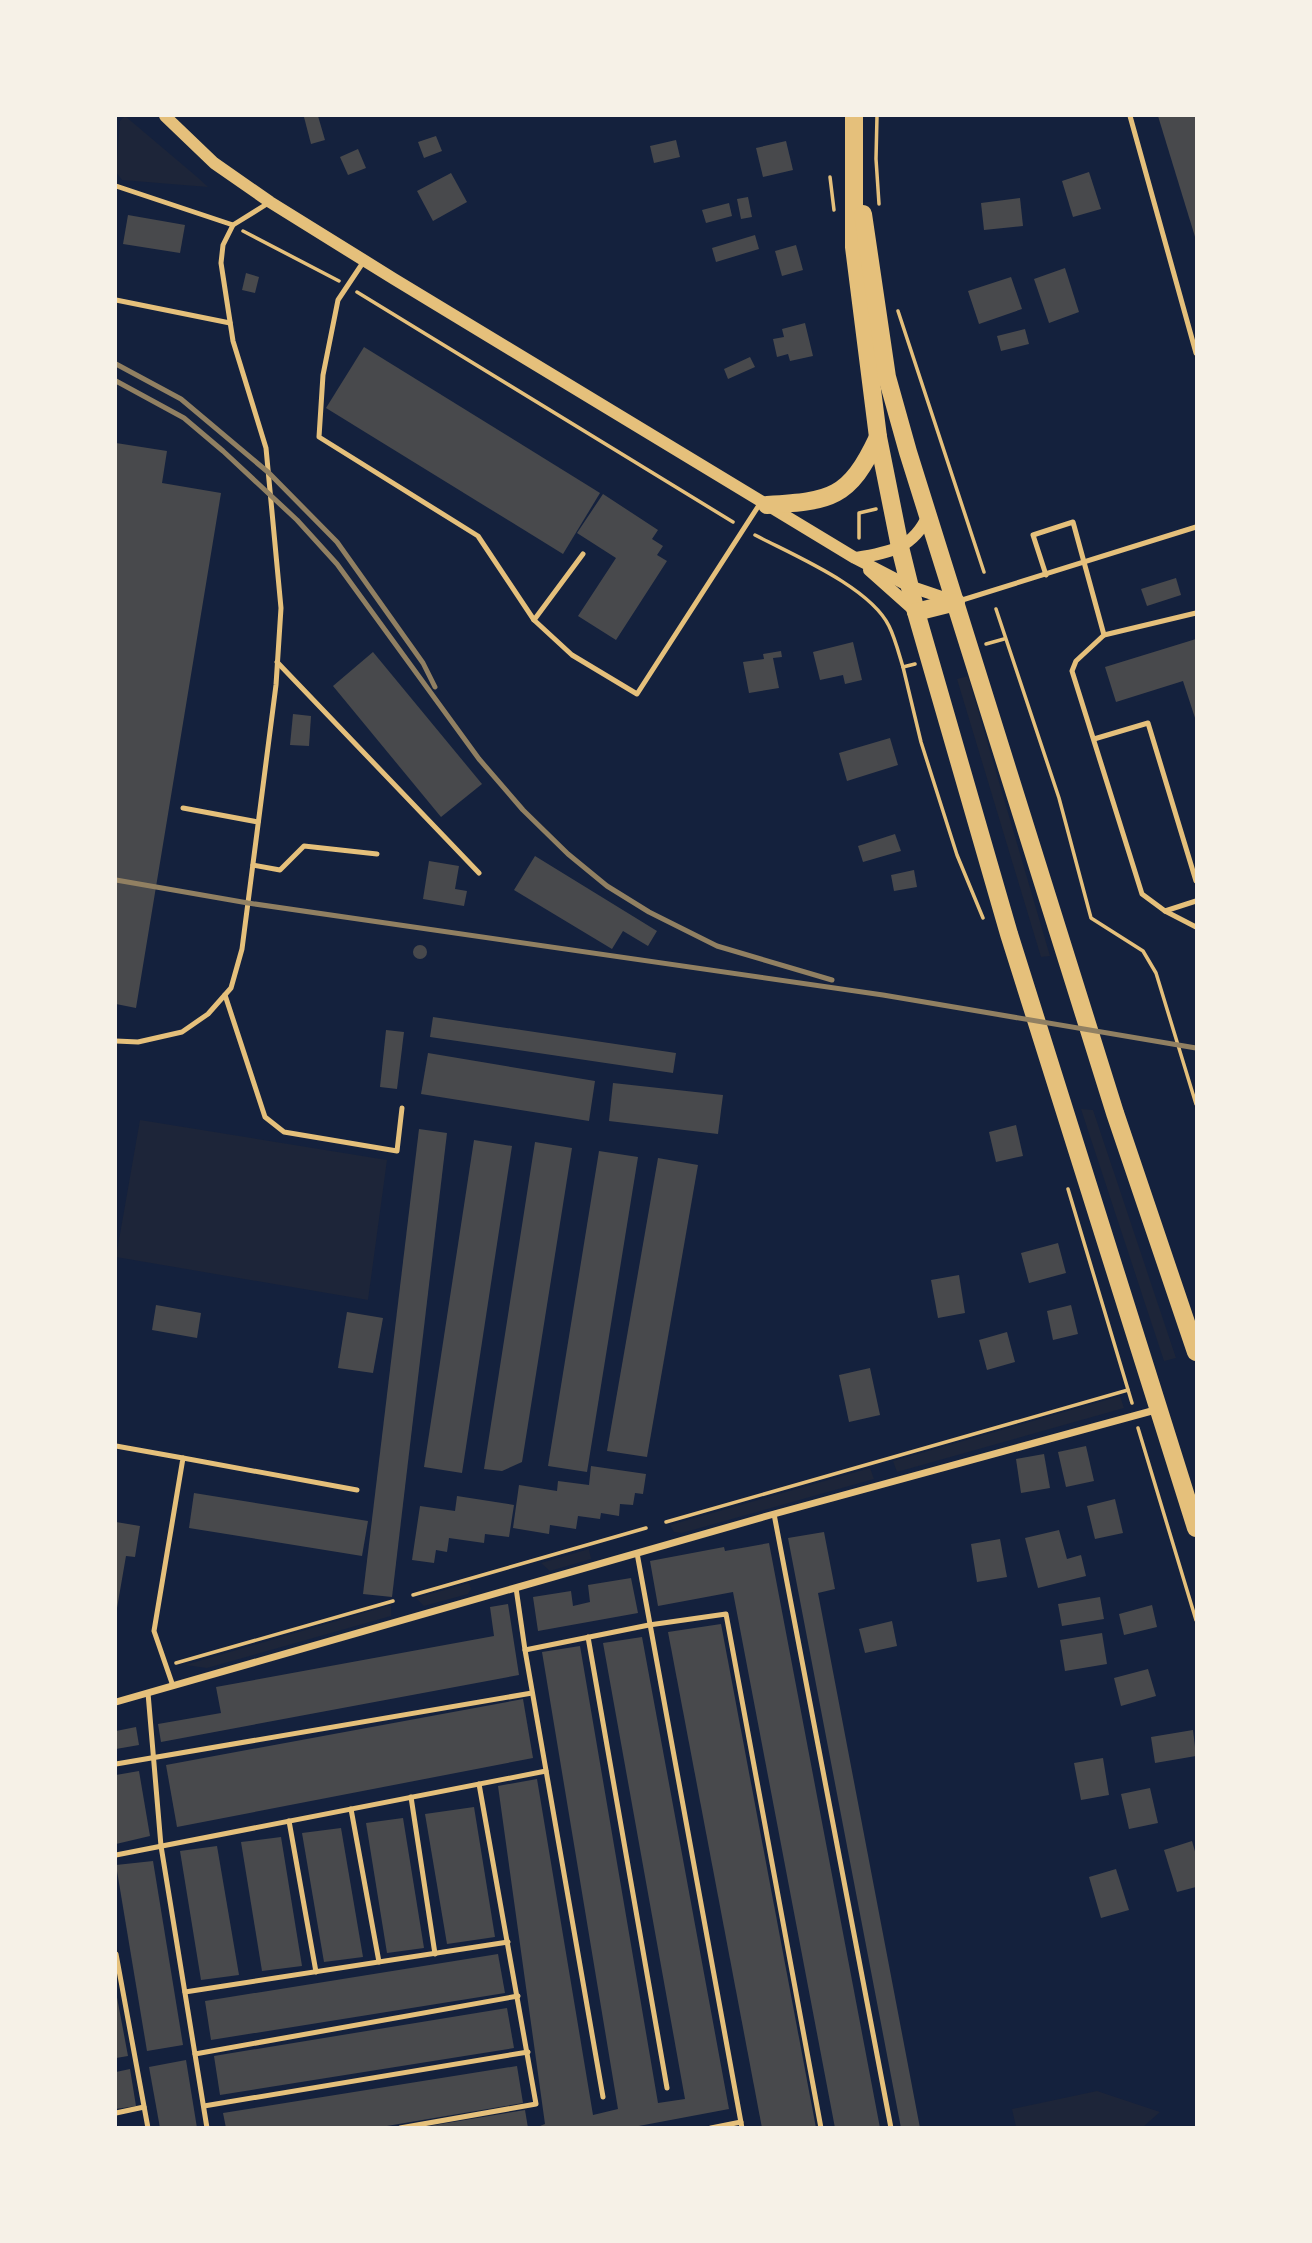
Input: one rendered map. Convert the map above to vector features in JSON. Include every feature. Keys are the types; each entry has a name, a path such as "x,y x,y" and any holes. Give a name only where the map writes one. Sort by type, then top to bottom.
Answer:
{"main road":[{"path":"854,116 854,247 878,437 909,586 1009,934 1196,1528"},
{"path":"853,152 887,377 908,453 1115,1113 1196,1352"},
{"path":"764,503 821,500 840,491 855,478 878,437"},
{"path":"916,612 956,602"}],"street":[{"path":"164,116 214,163 364,261 855,558 909,586 956,602"},
{"path":"855,558 882,554 900,547 921,533 928,515"},
{"path":"855,558 916,612"},
{"path":"116,1702 774,1514 1159,1409"}],"lane":[{"path":"1130,116 1196,353"},
{"path":"116,186 233,225"},
{"path":"116,1041 138,1042 182,1032 208,1014 230,988 242,949 277,662 281,608 266,447 233,341 220,263 223,245 233,225 270,202"},
{"path":"364,261 338,300 323,375 319,437 478,536 534,620 572,655 637,694 743,528 764,503"},
{"path":"116,300 230,323"},
{"path":"1046,575 1033,535 1073,522 1104,635"},
{"path":"956,602 1196,527"},
{"path":"534,620 583,554"},
{"path":"1196,612 1104,635 1076,661 1072,671 1142,894 1165,911 1196,927"},
{"path":"277,662 479,873"},
{"path":"1094,739 1148,723 1196,881"},
{"path":"183,808 258,822"},
{"path":"253,865 280,870 304,846 377,854"},
{"path":"1165,911 1196,901"},
{"path":"225,995 265,1117 284,1132 397,1151 402,1108"},
{"path":"116,1446 357,1490"},
{"path":"173,1686 154,1631 183,1458"},
{"path":"774,1514 891,2127"},
{"path":"637,1553 741,2125 712,2127"},
{"path":"516,1588 603,2097"},
{"path":"525,1650 649,1625 726,1614 821,2127"},
{"path":"588,1637 667,2088"},
{"path":"148,1693 161,1846 207,2127"},
{"path":"116,1765 533,1693"},
{"path":"116,1855 546,1771"},
{"path":"400,2127 536,2104 479,1784"},
{"path":"411,1797 435,1954"},
{"path":"351,1809 379,1962"},
{"path":"289,1821 316,1972"},
{"path":"185,1992 508,1942"},
{"path":"116,1954 148,2127"},
{"path":"195,2054 518,1996"},
{"path":"204,2106 528,2052"},
{"path":"116,2113 144,2107"}],"path":[{"path":"877,116 876,159 880,210"},
{"path":"233,225 347,286 743,528 834,577 869,600 889,625 903,667 921,742 957,855 985,923"},
{"path":"894,299 984,572"},
{"path":"859,538 859,513 884,507"},
{"path":"996,609 1059,797 1091,918 1143,951 1156,973 1196,1101"},
{"path":"986,644 1005,639"},
{"path":"903,667 916,664"},
{"path":"1066,1181 1133,1410"},
{"path":"666,1522 1128,1390"},
{"path":"1138,1427 1196,1620"},
{"path":"413,1595 646,1528"},
{"path":"173,1664 393,1601"}],"shaded area":[{"path":"125,116 208,187 122,180 116,172 120,121"},
{"path":"968,676 1050,956 1041,957 957,679"},
{"path":"1081,1109 1093,1110 1176,1358 1164,1361"},
{"path":"140,1120 387,1160 368,1300 116,1257"},
{"path":"1120,1396 1124,1408 897,1472 893,1461"},
{"path":"870,1468 874,1479 682,1533 674,1532 670,1525"},
{"path":"589,1549 591,1559 550,1571 541,1563"},
{"path":"469,1583 471,1589 468,1594 424,1606 416,1598"},
{"path":"391,1605 391,1616 207,1668 185,1665"},
{"path":"1097,2091 1160,2112 1143,2127 1016,2127 1012,2109"}],"building":[{"path":"318,116 325,140 311,144 304,117"},
{"path":"1158,116 1196,116 1196,240"},
{"path":"436,136 442,151 424,158 418,142"},
{"path":"676,140 680,157 654,163 650,146"},
{"path":"786,141 793,170 763,177 756,148"},
{"path":"358,149 366,168 348,175 340,157"},
{"path":"1089,172 1101,209 1073,217 1062,181"},
{"path":"451,173 467,202 433,221 417,191"},
{"path":"748,197 752,217 741,219 737,199"},
{"path":"1020,198 1023,226 984,230 981,203"},
{"path":"729,203 732,216 706,223 702,210"},
{"path":"128,215 185,225 180,253 123,244"},
{"path":"755,235 759,249 716,262 712,248"},
{"path":"796,245 803,270 782,276 775,251"},
{"path":"1065,268 1079,312 1049,323 1034,279"},
{"path":"246,273 259,277 255,293 242,290"},
{"path":"1011,277 1022,309 979,324 968,291"},
{"path":"805,323 813,356 790,361 788,354 777,357 773,339 784,337 782,329"},
{"path":"1025,329 1029,344 1001,351 997,336"},
{"path":"364,347 600,493 563,554 326,408"},
{"path":"750,357 755,367 728,379 724,369"},
{"path":"116,443 167,451 162,483 221,493 136,1008 116,1004"},
{"path":"603,494 658,530 652,539 663,546 657,555 667,561 616,640 578,616 616,558 577,533"},
{"path":"1176,578 1181,595 1147,606 1141,589"},
{"path":"1196,639 1196,721 1183,681 1116,702 1105,667"},
{"path":"853,642 862,680 845,684 843,675 820,680 813,652"},
{"path":"781,651 782,657 773,658 779,688 749,693 743,662 764,659 763,654"},
{"path":"373,652 482,784 441,817 333,686"},
{"path":"293,714 311,716 309,746 290,745"},
{"path":"890,738 898,765 847,781 839,753"},
{"path":"895,834 901,851 863,862 858,846"},
{"path":"535,856 657,931 648,946 623,931 612,949 514,890"},
{"path":"429,861 459,866 455,889 467,891 464,906 423,899"},
{"path":"914,870 917,887 894,891 891,875"},
{"path":"417,945 423,945 427,952 423,959 417,959 413,955 413,949"},
{"path":"433,1017 676,1053 673,1073 430,1037"},
{"path":"386,1030 404,1032 397,1089 380,1087"},
{"path":"428,1053 595,1081 589,1121 421,1094"},
{"path":"613,1083 723,1095 718,1134 609,1121"},
{"path":"1016,1125 1023,1156 996,1162 989,1132"},
{"path":"419,1129 447,1133 392,1597 363,1594"},
{"path":"474,1140 512,1146 462,1473 424,1467"},
{"path":"535,1142 572,1148 522,1462 502,1471 484,1469"},
{"path":"599,1151 638,1157 587,1472 548,1466"},
{"path":"658,1158 698,1165 647,1457 607,1451"},
{"path":"1058,1243 1066,1273 1029,1283 1021,1253"},
{"path":"959,1275 965,1313 938,1318 931,1280"},
{"path":"156,1305 201,1313 197,1338 152,1330"},
{"path":"1071,1305 1078,1334 1053,1340 1047,1311"},
{"path":"347,1312 383,1318 373,1373 338,1368"},
{"path":"1007,1332 1015,1362 987,1370 979,1340"},
{"path":"870,1368 880,1415 849,1422 839,1375"},
{"path":"1086,1446 1094,1481 1066,1487 1058,1452"},
{"path":"1044,1454 1050,1488 1021,1493 1016,1459"},
{"path":"591,1466 646,1474 643,1494 635,1493 633,1505 620,1504 619,1516 601,1513 600,1519 578,1516 576,1529 550,1525 549,1534 513,1528 519,1485 557,1491 558,1481 589,1485"},
{"path":"194,1493 368,1521 362,1556 189,1528"},
{"path":"457,1496 514,1505 509,1537 485,1534 484,1543 449,1538 447,1552 436,1550 434,1563 412,1560 420,1506 455,1511"},
{"path":"1115,1499 1123,1533 1095,1539 1087,1506"},
{"path":"116,1522 140,1526 135,1557 126,1556 117,1608"},
{"path":"1059,1530 1067,1559 1081,1555 1086,1576 1038,1588 1025,1538"},
{"path":"824,1532 835,1589 818,1593 920,2128 901,2128 788,1538"},
{"path":"1000,1539 1007,1577 977,1582 971,1544"},
{"path":"769,1543 880,2128 835,2128 733,1592 658,1606 650,1561 724,1547 725,1551"},
{"path":"631,1578 638,1613 538,1631 533,1597 571,1591 573,1606 590,1602 588,1585"},
{"path":"1100,1597 1104,1619 1062,1626 1058,1604"},
{"path":"508,1604 519,1675 161,1742 158,1724 221,1713 216,1687 494,1636 490,1607"},
{"path":"1152,1605 1157,1627 1124,1635 1119,1614"},
{"path":"892,1621 897,1646 865,1653 859,1629"},
{"path":"721,1624 816,2128 762,2128 668,1632"},
{"path":"1102,1633 1107,1664 1065,1671 1060,1640"},
{"path":"642,1637 729,2109 628,2128 535,2128 545,2124 498,1786 537,1779 593,2115 618,2109 542,1652 580,1646 658,2103 685,2099 603,1643"},
{"path":"1148,1669 1156,1696 1121,1706 1114,1678"},
{"path":"523,1699 533,1758 177,1827 166,1765"},
{"path":"136,1727 139,1745 116,1749 116,1731"},
{"path":"1193,1730 1196,1756 1155,1763 1151,1737"},
{"path":"1103,1758 1109,1795 1081,1800 1074,1763"},
{"path":"139,1771 150,1836 116,1844 116,1775"},
{"path":"1150,1788 1158,1823 1129,1829 1121,1794"},
{"path":"474,1807 495,1937 447,1944 425,1814"},
{"path":"403,1818 424,1948 387,1953 366,1823"},
{"path":"341,1828 363,1957 324,1962 302,1833"},
{"path":"281,1837 302,1966 262,1971 241,1842"},
{"path":"1192,1841 1196,1855 1196,1887 1177,1892 1164,1850"},
{"path":"217,1846 239,1975 201,1980 180,1851"},
{"path":"153,1861 183,2045 147,2051 116,1865"},
{"path":"1116,1869 1129,1910 1101,1918 1089,1877"},
{"path":"498,1954 505,1993 211,2040 205,2001"},
{"path":"116,1992 128,2056 116,2058"},
{"path":"507,2008 514,2048 220,2095 214,2056"},
{"path":"186,2060 197,2128 160,2128 149,2067"},
{"path":"517,2066 523,2103 375,2128 226,2128 223,2113"},
{"path":"130,2069 136,2106 116,2109 116,2072"},
{"path":"525,2110 528,2128 429,2128 429,2126"}],"railway":[{"path":"116,364 181,399 269,473 337,542 423,663 435,687"},
{"path":"116,381 184,418 297,520 337,564 479,759 523,810 568,854 607,886 649,912 717,946 832,980"},
{"path":"116,880 248,903 883,995 1196,1048"}]}
